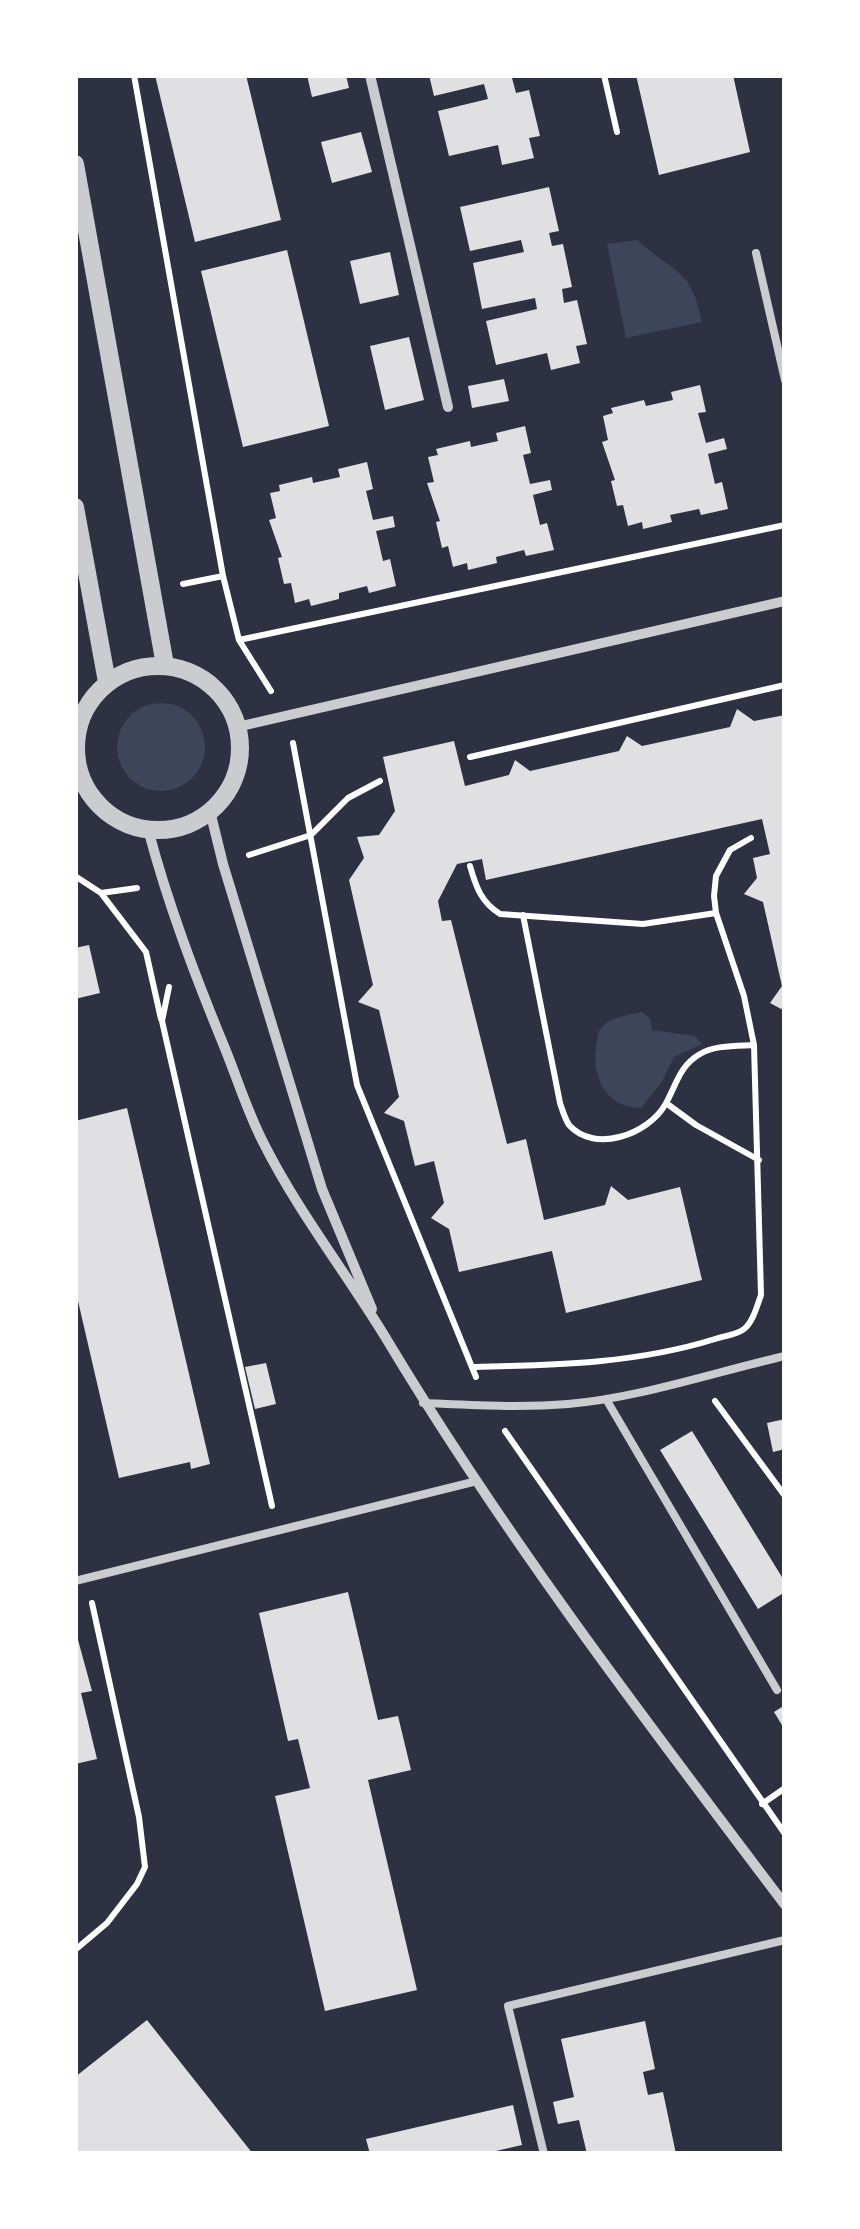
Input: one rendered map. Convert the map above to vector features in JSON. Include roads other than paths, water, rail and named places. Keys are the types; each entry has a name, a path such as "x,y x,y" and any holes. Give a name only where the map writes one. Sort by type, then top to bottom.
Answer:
{"street":[{"path":"370,75 448,407"},
{"path":"75,164 164,666"},
{"path":"75,507 107,682"},
{"path":"238,727 785,601"},
{"path":"164,666 190,671 210,684 227,704 238,727 240,750 226,794 210,810 192,822 170,829 148,829 127,824 108,813 78,779 77,731 80,709 107,682 134,669 164,666"},
{"path":"210,810 322,1189 382,1333"},
{"path":"148,829 162,884 262,1141 313,1229 477,1482 646,1722 785,1905"}],"lane":[{"path":"756,253 785,380"},
{"path":"423,1404 570,1404 785,1356"},
{"path":"606,1399 777,1690"},
{"path":"75,1581 477,1482"},
{"path":"544,2154 508,2006 785,1940"}]}
